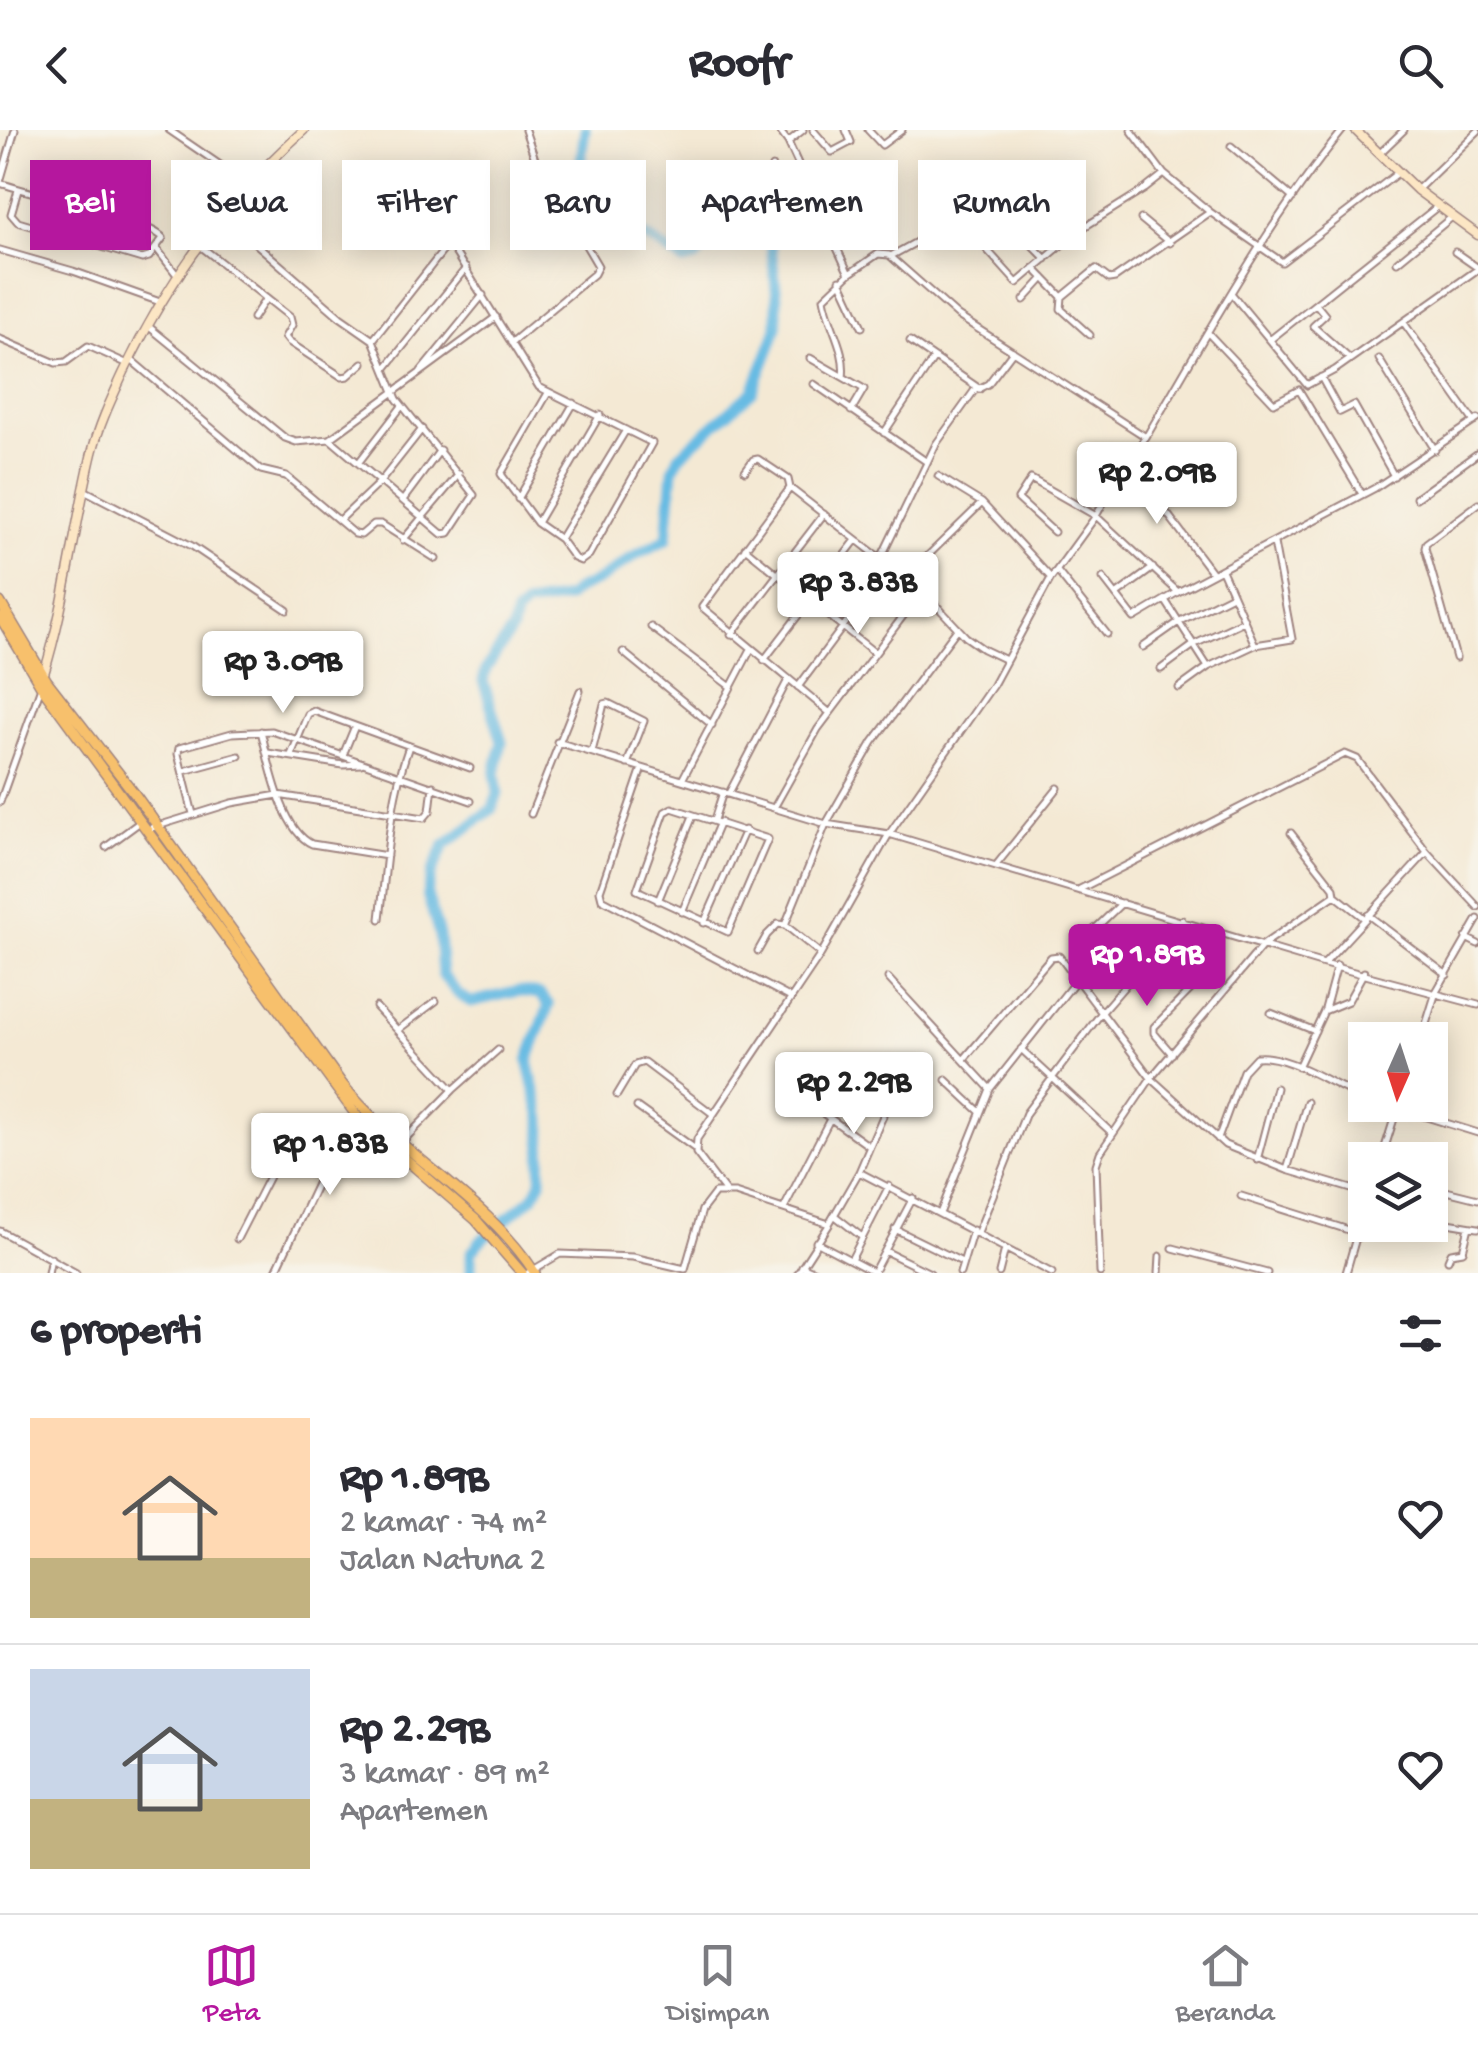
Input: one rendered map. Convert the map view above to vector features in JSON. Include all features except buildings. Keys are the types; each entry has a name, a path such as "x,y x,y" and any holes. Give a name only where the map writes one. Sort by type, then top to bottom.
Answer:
{"highway":[{"path":"0,602 42,681"},
{"path":"0,617 42,681 362,1116 479,1216 530,1272"}],"street":[{"path":"15,130 0,183 30,193"},
{"path":"168,130 212,160"},
{"path":"273,160 304,130"},
{"path":"511,343 594,274 598,266 535,159 525,130"},
{"path":"779,130 796,160"},
{"path":"788,142 803,130"},
{"path":"813,130 833,152 852,140 846,130"},
{"path":"868,130 882,145 900,131"},
{"path":"1131,130 1164,174 1280,262 1285,262 1399,172"},
{"path":"694,1148 821,954 889,834 993,685 1051,578 1146,437 1244,277 1259,244 1343,130"},
{"path":"1355,130 1417,190 1478,235"},
{"path":"1380,153 1404,130"},
{"path":"1417,190 1478,131"},
{"path":"1231,146 1293,198"},
{"path":"1086,227 1164,174"},
{"path":"18,190 11,212 14,220 30,225"},
{"path":"1270,339 1437,206"},
{"path":"1062,297 1094,270 1112,279 1170,243 1210,212"},
{"path":"1398,262 1452,217"},
{"path":"1141,219 1170,243"},
{"path":"113,250 148,259 164,238 151,230"},
{"path":"891,256 918,243"},
{"path":"373,340 448,246 466,268 535,383 652,443 589,555 581,561 538,523 502,478 501,470 548,393"},
{"path":"156,248 177,275"},
{"path":"0,250 160,302"},
{"path":"0,802 54,642 102,418 160,302 195,250"},
{"path":"205,250 291,319 288,342 342,376 348,376 363,363"},
{"path":"264,250 340,317 373,340 393,393 474,497 452,530 442,534 330,439"},
{"path":"838,250 849,274"},
{"path":"986,250 1013,282 1020,282 1057,250"},
{"path":"1037,250 1046,259"},
{"path":"1208,333 1273,403 1350,359 1478,268 1455,252"},
{"path":"843,377 844,360 827,318 824,298 840,280 878,254 891,256 958,316 1146,437"},
{"path":"385,369 466,268"},
{"path":"1034,268 1062,297 1062,308 1090,335"},
{"path":"1024,300 1044,278"},
{"path":"840,280 862,327"},
{"path":"1231,293 1307,386"},
{"path":"416,378 482,295"},
{"path":"253,318 266,298"},
{"path":"1316,304 1326,316 1313,326 1350,359"},
{"path":"148,326 285,438 296,442 330,439 496,318"},
{"path":"1103,578 1134,618 1394,476 1476,421 1403,322"},
{"path":"0,339 56,363 66,362 88,346 129,362 261,470 286,476 358,535 379,523 436,558"},
{"path":"910,341 980,388"},
{"path":"882,558 943,433 974,391 988,384 1013,352"},
{"path":"810,358 864,389 851,410"},
{"path":"884,433 934,358"},
{"path":"1379,359 1435,450"},
{"path":"1322,377 1340,412 1354,405 1394,476"},
{"path":"814,384 926,462"},
{"path":"1299,390 1362,494"},
{"path":"518,499 574,403"},
{"path":"358,462 402,406"},
{"path":"538,523 600,415"},
{"path":"340,520 381,481 422,429"},
{"path":"560,539 626,429"},
{"path":"403,500 440,450"},
{"path":"1416,498 1478,453"},
{"path":"745,471 756,458 788,479 790,488 889,565 908,574 978,646 1004,659"},
{"path":"1127,460 1213,574"},
{"path":"403,540 459,473"},
{"path":"938,476 982,503 1051,578"},
{"path":"1054,532 1019,500 1030,479 1096,516 1178,592"},
{"path":"790,488 702,605 704,612 830,713"},
{"path":"84,490 192,546 287,610"},
{"path":"908,574 982,503"},
{"path":"1456,658 1425,546 1478,504"},
{"path":"731,634 824,514"},
{"path":"764,661 856,540"},
{"path":"1179,688 1208,667 1255,645 1292,637 1274,543"},
{"path":"745,548 875,654"},
{"path":"798,687 889,565"},
{"path":"1116,595 1153,568"},
{"path":"1057,570 1107,634"},
{"path":"1222,570 1255,645"},
{"path":"774,807 830,713 922,591"},
{"path":"1143,647 1180,622 1232,596"},
{"path":"1165,600 1208,667"},
{"path":"1161,668 1195,644 1244,621"},
{"path":"651,627 731,687"},
{"path":"785,925 826,824 879,732 958,628"},
{"path":"682,780 750,650"},
{"path":"622,652 712,725"},
{"path":"682,912 726,793 788,680"},
{"path":"530,814 580,691"},
{"path":"592,752 607,703 644,721 627,764"},
{"path":"291,756 312,711 470,768"},
{"path":"343,755 355,726"},
{"path":"193,814 178,754 182,746 232,733 261,731 298,738 472,801"},
{"path":"261,731 278,795 308,842 388,856"},
{"path":"557,742 826,824 889,834 1324,964 1478,1005"},
{"path":"380,919 391,814 409,746"},
{"path":"267,753 343,765 364,763"},
{"path":"1079,890 1345,754 1357,759 1427,852 1478,907"},
{"path":"182,772 238,756"},
{"path":"642,768 600,891 602,900 792,998"},
{"path":"106,846 149,822 278,795 427,817 433,786"},
{"path":"996,866 1058,788"},
{"path":"671,808 717,821 766,836 768,840 725,933 640,892 636,886 666,810 671,808"},
{"path":"658,901 694,815"},
{"path":"704,923 745,830"},
{"path":"1291,833 1334,888 1335,896"},
{"path":"1324,964 1427,852"},
{"path":"1335,896 1447,976"},
{"path":"1100,1273 1096,1165 1113,1134 1151,1078 1264,944 1335,896"},
{"path":"1080,944 1122,903"},
{"path":"1427,1022 1436,992 1478,919"},
{"path":"960,1273 1020,1123 1102,1012 1182,920"},
{"path":"758,951 778,924 785,925 821,954"},
{"path":"1466,938 1478,944"},
{"path":"965,1058 1050,956 1062,958 1151,1078 1218,1139 1257,1160 1348,1188"},
{"path":"1298,1067 1316,1032 1337,965"},
{"path":"1324,1011 1348,1001 1364,972"},
{"path":"1172,1054 1153,1028 1207,974"},
{"path":"888,978 990,1088"},
{"path":"941,1213 990,1088 1077,979"},
{"path":"399,1028 436,1001"},
{"path":"376,1006 453,1090"},
{"path":"1271,1012 1316,1032"},
{"path":"1021,1049 1113,1134"},
{"path":"398,1147 498,1050"},
{"path":"1218,1139 1242,1070 1249,1061 1266,1056 1348,1090"},
{"path":"617,1095 635,1064 644,1062 713,1114"},
{"path":"946,1080 979,1110"},
{"path":"1257,1160 1276,1088"},
{"path":"802,1099 869,1146"},
{"path":"1286,1170 1308,1102"},
{"path":"638,1106 694,1148 725,1190"},
{"path":"275,1273 337,1144 362,1116"},
{"path":"816,1273 800,1270 859,1172 883,1116"},
{"path":"784,1208 830,1119"},
{"path":"1445,1122 1478,1133"},
{"path":"236,1239 280,1156 288,1156 321,1176"},
{"path":"859,1172 1048,1272"},
{"path":"850,1260 890,1186"},
{"path":"530,1272 552,1256 563,1254 632,1257 684,1271 707,1200 725,1190 829,1224"},
{"path":"1448,1190 1478,1198"},
{"path":"1242,1196 1348,1230"},
{"path":"816,1242 874,1273 912,1198"},
{"path":"834,1215 862,1237"},
{"path":"1448,1223 1478,1228"},
{"path":"1448,1260 1452,1253 1463,1252 1468,1226"},
{"path":"895,1229 962,1262"},
{"path":"0,1231 76,1273"},
{"path":"1346,1273 1355,1242"},
{"path":"1174,1248 1267,1273"},
{"path":"999,1273 1005,1249"},
{"path":"884,1251 930,1273"},
{"path":"1159,1273 1160,1256"},
{"path":"48,1273 51,1258"}],"waterway":[{"path":"471,1273 471,1253 479,1242 534,1196 541,1181 542,1119 528,1061 549,1005 540,994 519,991 471,1002 459,995 442,975 439,935 427,894 432,872 444,846 492,809 498,794 495,774 502,742 483,681 486,669 512,630 515,615 526,605 567,598 667,539 673,470 679,456 753,391 777,327 771,245 764,230 724,232 696,258 684,261 619,219 579,174 585,130"}]}
